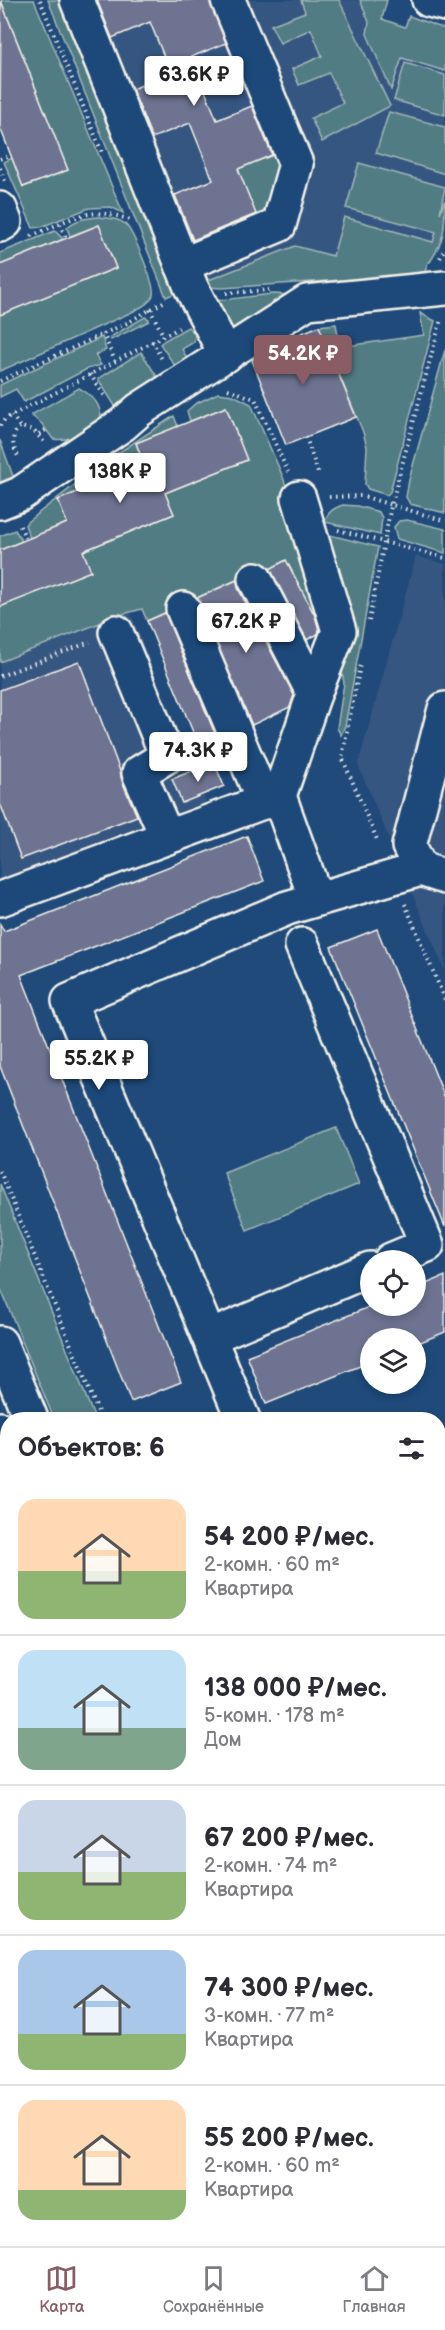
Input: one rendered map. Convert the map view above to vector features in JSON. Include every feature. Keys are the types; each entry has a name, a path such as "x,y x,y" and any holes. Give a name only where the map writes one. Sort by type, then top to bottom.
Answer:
{"street":[{"path":"77,0 182,265 226,355"},
{"path":"182,265 279,225 296,164 228,0"},
{"path":"429,0 445,4"},
{"path":"0,209 10,232"},
{"path":"9,513 20,494 123,424 139,410 307,302 444,302"},
{"path":"0,899 272,799 339,631 302,509"},
{"path":"255,579 314,694"},
{"path":"183,609 316,899"},
{"path":"116,632 166,756 140,773 167,837"},
{"path":"240,1412 69,1001 287,908 420,874 409,846 445,709"},
{"path":"302,945 427,1245 415,1250"},
{"path":"210,1337 360,1273"},
{"path":"0,1343 28,1412"}],"path":[{"path":"0,159 11,154"},
{"path":"10,232 60,224 88,213 104,212 130,220"},
{"path":"60,224 66,238"},
{"path":"0,381 103,333 164,301 171,301"},
{"path":"366,632 391,506 444,302"},
{"path":"150,309 163,335"},
{"path":"0,426 12,415 180,327"},
{"path":"103,333 115,361"},
{"path":"223,388 239,391 255,399 267,422 302,509 384,541 445,558"},
{"path":"12,415 20,427 39,434 46,448"},
{"path":"20,427 14,433 15,453 27,464"},
{"path":"39,434 46,430"},
{"path":"306,437 314,460"},
{"path":"302,509 362,496 445,520"},
{"path":"9,513 26,539"},
{"path":"0,676 116,632"},
{"path":"362,655 342,757 420,874 445,1000"},
{"path":"0,1171 98,1412"}],"shaded area":[{"path":"48,0 360,0 369,22 445,47 445,200 428,261 388,271 295,246 166,297"},
{"path":"416,556 445,564 445,971 358,765"},
{"path":"124,596 206,802 0,883 0,644"}],"green space":[{"path":"1,0 34,0 123,213 111,207 89,208 33,228 4,162 12,158 24,187 68,170"},
{"path":"48,0 66,0 185,289 166,297"},
{"path":"301,0 339,0 390,106 322,142 311,118 343,103 329,73 299,85 292,69 322,56 311,29 280,43 271,25 305,12"},
{"path":"360,0 387,0 382,19 405,27 409,16 445,29 445,71 402,58 391,90 367,34 369,22"},
{"path":"405,63 445,75 445,115 394,100"},
{"path":"389,112 445,127 445,174 376,153"},
{"path":"284,151 276,208 256,216 238,169"},
{"path":"359,163 445,187 440,213 445,200 443,233 439,247 428,262 425,272 372,278 222,288 206,287 201,283 295,246 333,256 344,217 433,242 436,232 346,208"},
{"path":"99,217 121,221 126,225 134,238 151,281 152,298 132,312 0,371 0,315 116,268 99,225 70,236 67,228 78,221"},
{"path":"55,231 63,239 0,265 0,253"},
{"path":"272,294 294,295 230,335 214,301"},
{"path":"420,313 435,321 390,492 387,495 368,489 365,484 367,447 363,432 319,326 336,324 340,347 424,335"},
{"path":"145,317 149,321 111,340 110,337"},
{"path":"188,327 195,334 194,342 182,349 191,366 180,373 160,344"},
{"path":"102,337 106,350 95,355 101,365 87,369 24,402 16,389 0,397 0,385"},
{"path":"445,350 445,513 410,504 406,497"},
{"path":"141,352 160,381 117,409 98,379"},
{"path":"79,388 96,402 100,410 101,421 72,438 53,439 42,424 31,415"},
{"path":"218,393 233,395 251,404 283,477 323,599 313,612 286,560 264,572 242,577 147,621 142,609 123,614 0,662 0,607 90,571 83,551 174,514 165,493 247,460 226,407 190,421 187,411 195,404"},
{"path":"174,416 178,427 136,443 144,465 110,479 107,464 109,459"},
{"path":"0,440 14,479 0,484"},
{"path":"95,469 100,482 58,500 67,523 30,538 25,525 27,522"},
{"path":"343,505 379,512 382,518 380,535 325,522 331,511"},
{"path":"407,520 445,529 445,553 397,539 394,527 399,521"},
{"path":"15,530 22,541 0,550 0,536"},
{"path":"326,534 378,547 345,726 341,735 337,728 344,683"},
{"path":"336,1128 359,1184 247,1230 224,1173"},
{"path":"0,1184 92,1412 51,1412 0,1287"}],"building":[{"path":"97,0 210,0 226,43 191,57 217,120 252,106 272,155 238,169 256,214 193,240 175,195 213,180 190,123 152,138 132,89 171,74 150,22 112,38"},
{"path":"1,1 68,170 23,187 0,127"},
{"path":"99,225 116,268 0,315 0,265"},
{"path":"319,326 356,417 286,445 252,360 278,343"},
{"path":"226,407 247,460 165,493 174,514 83,551 91,571 0,607 0,550 67,523 58,500 144,465 136,443"},
{"path":"286,560 315,616 319,630 318,634 307,640 270,569"},
{"path":"237,580 238,588 294,695 290,707 252,725 197,598"},
{"path":"165,613 223,753 205,761 147,621"},
{"path":"79,661 137,816 21,859 0,803 0,690"},
{"path":"214,762 224,786 182,803 172,779"},
{"path":"247,836 264,881 21,975 181,1382 131,1402 0,1066 0,924 4,931"},
{"path":"377,929 445,1098 445,1227 331,947"},
{"path":"445,1276 445,1332 426,1340 426,1328 360,1328 360,1366 266,1404 247,1356 360,1311 360,1316 426,1316 426,1284"}]}
